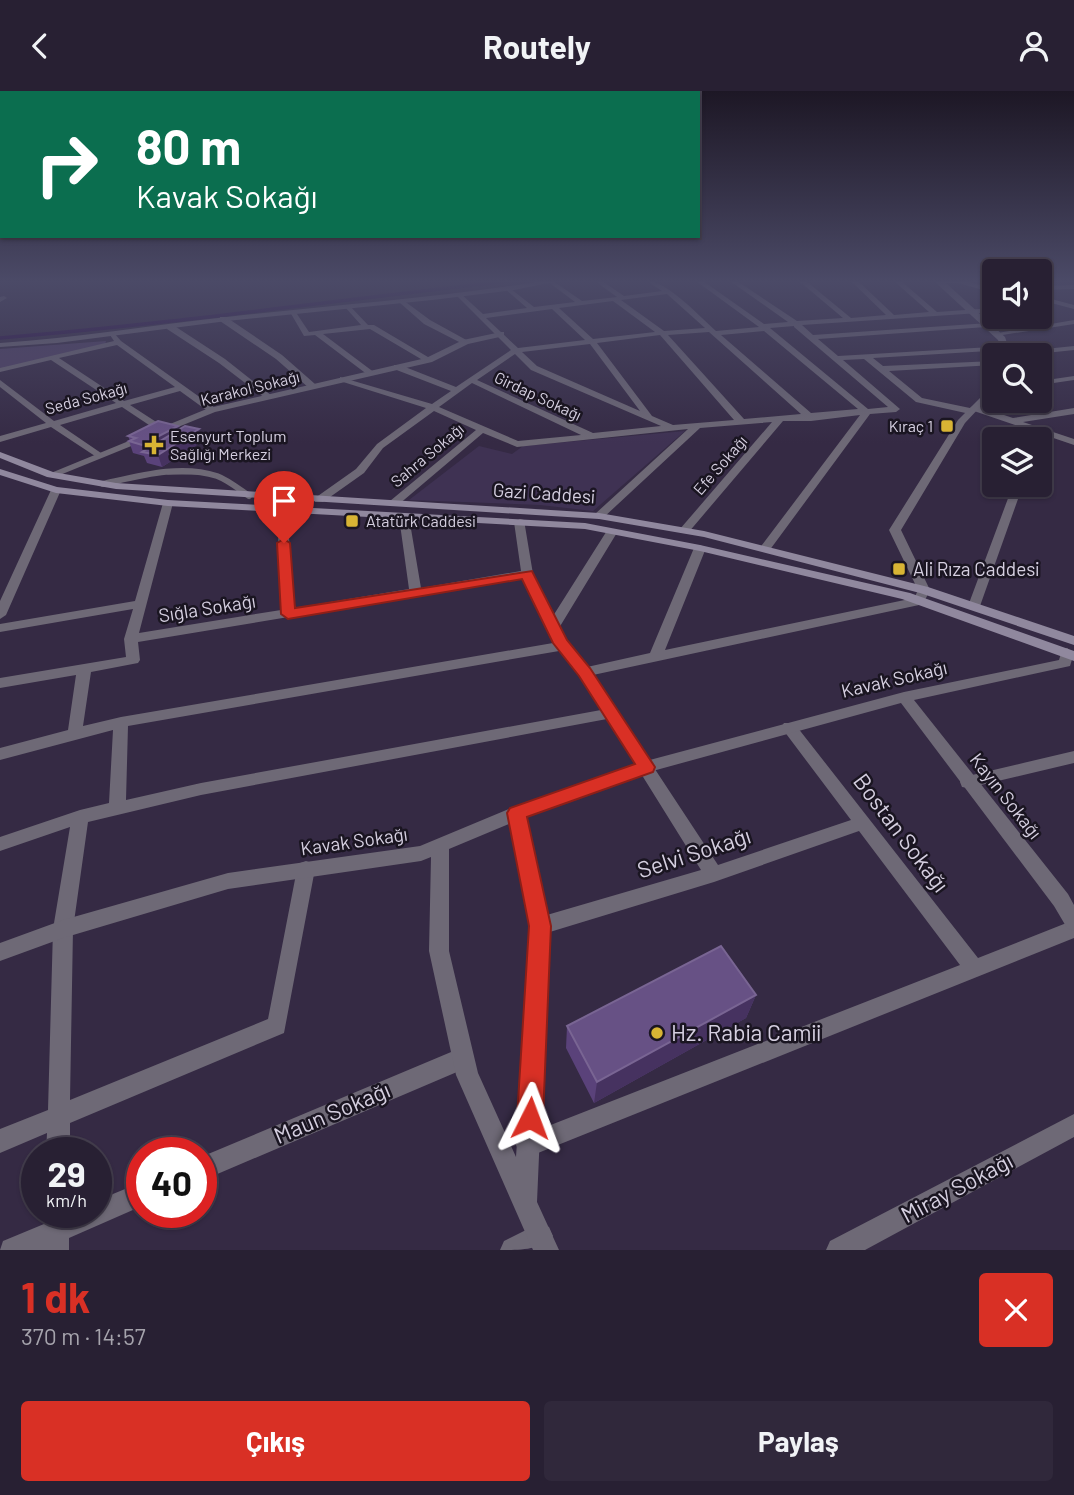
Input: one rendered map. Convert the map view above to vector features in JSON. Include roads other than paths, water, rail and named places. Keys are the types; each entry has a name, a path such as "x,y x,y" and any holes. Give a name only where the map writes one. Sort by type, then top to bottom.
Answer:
{"main road":[{"name":"Gazi Caddesi","path":"0,455 51,475 103,484 249,496 599,516 684,531 765,549 921,595 1072,650"},
{"name":"Gazi Caddesi","path":"0,472 56,490 168,503 585,526 974,606 1072,650"}],"street":[{"path":"0,370 54,359 130,335"},
{"path":"182,335 268,396"},
{"path":"247,335 279,357 312,386"},
{"path":"319,335 371,373"},
{"path":"385,335 429,360"},
{"path":"453,335 466,342"},
{"name":"Karakol Sokağı","path":"51,475 212,410 429,360 466,342 496,335"},
{"path":"502,335 514,351 534,367 671,428"},
{"path":"584,335 649,417"},
{"path":"318,500 360,471 380,446 514,351 646,335"},
{"path":"664,335 742,423"},
{"path":"719,335 811,418"},
{"path":"774,335 867,412"},
{"path":"343,379 434,408 517,444 698,425 811,418 896,409 810,335"},
{"path":"812,337 838,335"},
{"path":"0,345 116,338 212,410"},
{"path":"1052,350 1074,348"},
{"path":"836,358 982,354"},
{"path":"866,356 919,400 972,410 1012,421 1023,427"},
{"path":"54,359 161,429"},
{"path":"880,369 982,364"},
{"path":"397,367 457,390"},
{"path":"1052,381 1074,378"},
{"name":"Girdap Sokağı","path":"473,381 590,436"},
{"path":"0,383 98,455"},
{"name":"Seda Sokağı","path":"0,439 180,388"},
{"path":"584,672 921,595 895,530 961,422 982,400"},
{"path":"1012,421 1074,411"},
{"path":"765,549 867,412"},
{"name":"Efe Sokağı","path":"684,531 779,420"},
{"path":"599,516 698,425"},
{"name":"Sahra Sokağı","path":"394,503 481,430"},
{"path":"1052,438 1074,442"},
{"path":"0,615 56,490"},
{"path":"974,606 1014,497"},
{"path":"0,683 133,660 131,639 168,503"},
{"path":"282,510 288,614"},
{"path":"404,517 416,593"},
{"path":"520,522 527,574 563,646 584,672 714,874"},
{"path":"553,627 612,531"},
{"path":"655,657 700,548"},
{"name":"Sığla Sokağı","path":"131,639 527,574"},
{"path":"0,628 141,604"},
{"path":"0,754 121,722 563,646"},
{"name":"Kavak Sokağı","path":"0,952 63,929 228,881 421,853 517,813 646,767 904,697 1065,663 1072,650"},
{"path":"75,733 84,669"},
{"name":"Kayın Sokağı","path":"904,697 968,782 1067,898 1074,922"},
{"path":"0,844 80,817 201,789 611,713"},
{"path":"117,808 121,722"},
{"name":"Bostan Sokağı","path":"789,727 974,968"},
{"path":"968,782 1074,757"},
{"path":"517,813 540,926 525,1203"},
{"path":"58,1137 63,929 80,817"},
{"name":"Selvi Sokağı","path":"540,926 714,874 862,823"},
{"path":"440,845 439,951 467,1075 543,1243 513,1250"},
{"path":"0,1141 278,1026 306,869"},
{"path":"528,1145 1074,929"},
{"name":"Maun Sokağı","path":"217,1162 463,1058"},
{"name":"Miray Sokağı","path":"839,1250 1074,1125"},
{"path":"12,1250 126,1201"}],"lane":[{"path":"103,484 159,473 191,473 218,476 249,496"}],"waterway":[{"path":"0,338 31,335"}],"place":[{"name":"Kıraç 1","path":"947,426"},
{"name":"Esenyurt Toplum Sağlığı Merkezi","path":"154,445"},
{"name":"Atatürk Caddesi","path":"352,521"},
{"name":"Ali Rıza Caddesi","path":"899,569"},
{"name":"Hz. Rabia Camii","path":"657,1033"}]}
